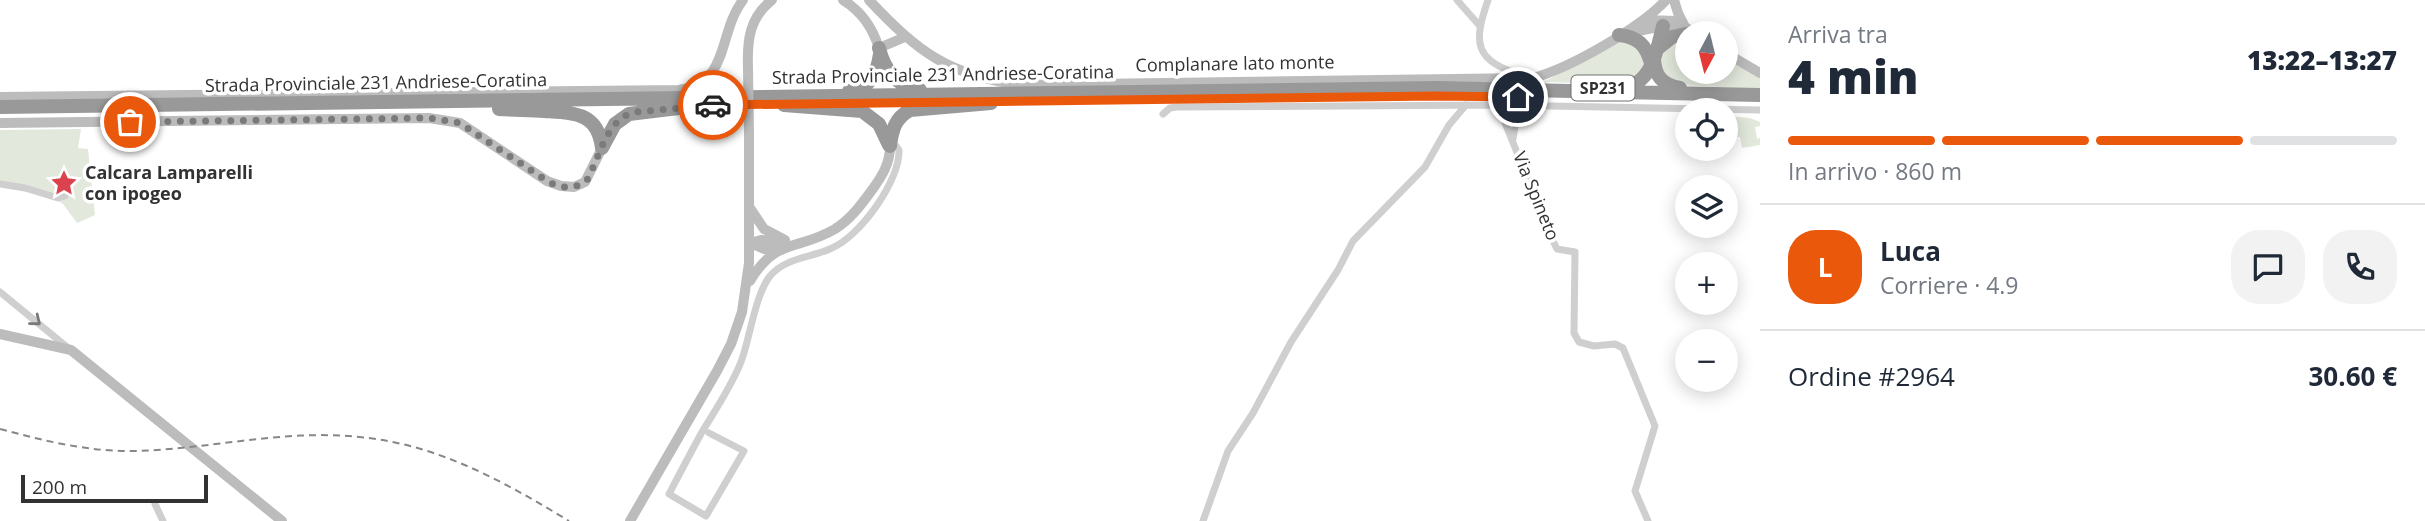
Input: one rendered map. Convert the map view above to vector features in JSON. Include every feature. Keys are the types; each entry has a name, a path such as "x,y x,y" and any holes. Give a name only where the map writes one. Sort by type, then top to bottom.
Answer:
{"highway":[{"name":"SP231","path":"1543,90 1631,86 1643,79 1654,56 1664,23"},
{"name":"SP231","path":"1619,35 1642,43 1654,56 1657,74 1668,85 1734,94"},
{"name":"SP231","path":"1654,56 1675,36"},
{"name":"SP231","path":"878,46 891,75 912,89 1009,98"},
{"name":"SP231","path":"769,101 861,89 875,74 878,46"},
{"name":"Strada Provinciale 231 Andriese-Coratina","path":"1009,98 1437,88 1760,95"},
{"name":"Strada Provinciale 231 Andriese-Coratina","path":"0,107 1437,96 1760,103"},
{"name":"SP231","path":"890,146 894,125 910,110 1009,98"},
{"name":"SP231","path":"769,101 862,111 879,124 890,146"},
{"name":"Strada Provinciale 231 Andriese-Coratina","path":"0,115 695,106 769,101"},
{"path":"602,148 614,125 625,116 636,112 695,106"},
{"path":"488,108 581,115 597,128 602,148"}],"street":[{"path":"0,97 679,90 694,88 708,79 718,64 735,10 743,0"},
{"path":"633,516 732,344 742,312 750,243 748,45 751,27 760,11 772,0"},
{"path":"843,0 863,16 878,46"},
{"name":"Complanare lato monte","path":"869,0 905,37 925,53 977,78 1021,85 1533,78 1555,72 1642,21 1671,0"},
{"path":"1457,0 1479,25"},
{"path":"1488,0 1479,25 1479,45 1491,62 1533,78"},
{"path":"1664,23 1671,0"},
{"path":"1671,0 1682,21"},
{"name":"Complanare lato monte","path":"1642,21 1653,19 1675,27"},
{"name":"Complanare lato monte","path":"1619,35 1664,23"},
{"path":"878,46 885,36 896,28"},
{"path":"878,46 905,37"},
{"path":"1738,60 1760,73"},
{"path":"1447,105 1449,125"},
{"path":"1203,521 1228,451 1353,241 1425,167 1449,125 1466,105"},
{"path":"1491,105 1506,123 1513,139"},
{"path":"1506,123 1511,105"},
{"path":"1511,105 1515,126 1513,139"},
{"path":"1163,114 1170,108 1196,106 1534,105 1760,110"},
{"path":"1515,126 1534,105"},
{"path":"0,124 437,118 460,123 547,181 566,187 579,186 587,180 602,148"},
{"name":"Via Spineto","path":"1513,139 1557,248 1575,252 1574,333 1579,342 1594,346 1615,344 1622,348 1656,426 1634,491 1648,521"},
{"path":"709,433 744,451 706,516 669,494 741,362 764,285 779,268 792,261 832,249 857,231 895,171 899,150 896,146 890,146 884,173 852,215 830,232 784,244 760,240 750,243"},
{"path":"0,184 58,198 65,196"},
{"path":"750,206 764,229 784,244"},
{"path":"746,287 761,265 784,244"},
{"path":"0,292 282,521"},
{"path":"0,334 71,350"},
{"path":"155,504 163,521"}],"shaded area":[{"path":"1617,41 1641,45 1646,66 1642,75 1623,84 1544,82"},
{"path":"1675,43 1675,82 1661,75 1659,58 1663,49"},
{"path":"1738,64 1760,76 1760,89 1678,84 1738,84"},
{"path":"1738,117 1760,122 1760,126 1755,127 1760,145 1742,148"},
{"path":"81,129 78,148 88,149 95,215 77,223 63,204 50,196 0,184 0,130"}],"railway":[{"path":"0,429 67,445 119,451 275,437 331,435 388,441 415,447 468,467 569,521"}],"way so far":[{"path":"130,122 429,118 445,120 460,123 547,181 571,187 581,185 587,180 618,120 636,112 713,105"}],"place":[{"name":"Calcara Lamparelli con ipogeo","path":"64,183"}],"route":[{"path":"713,105 1518,97"}]}
